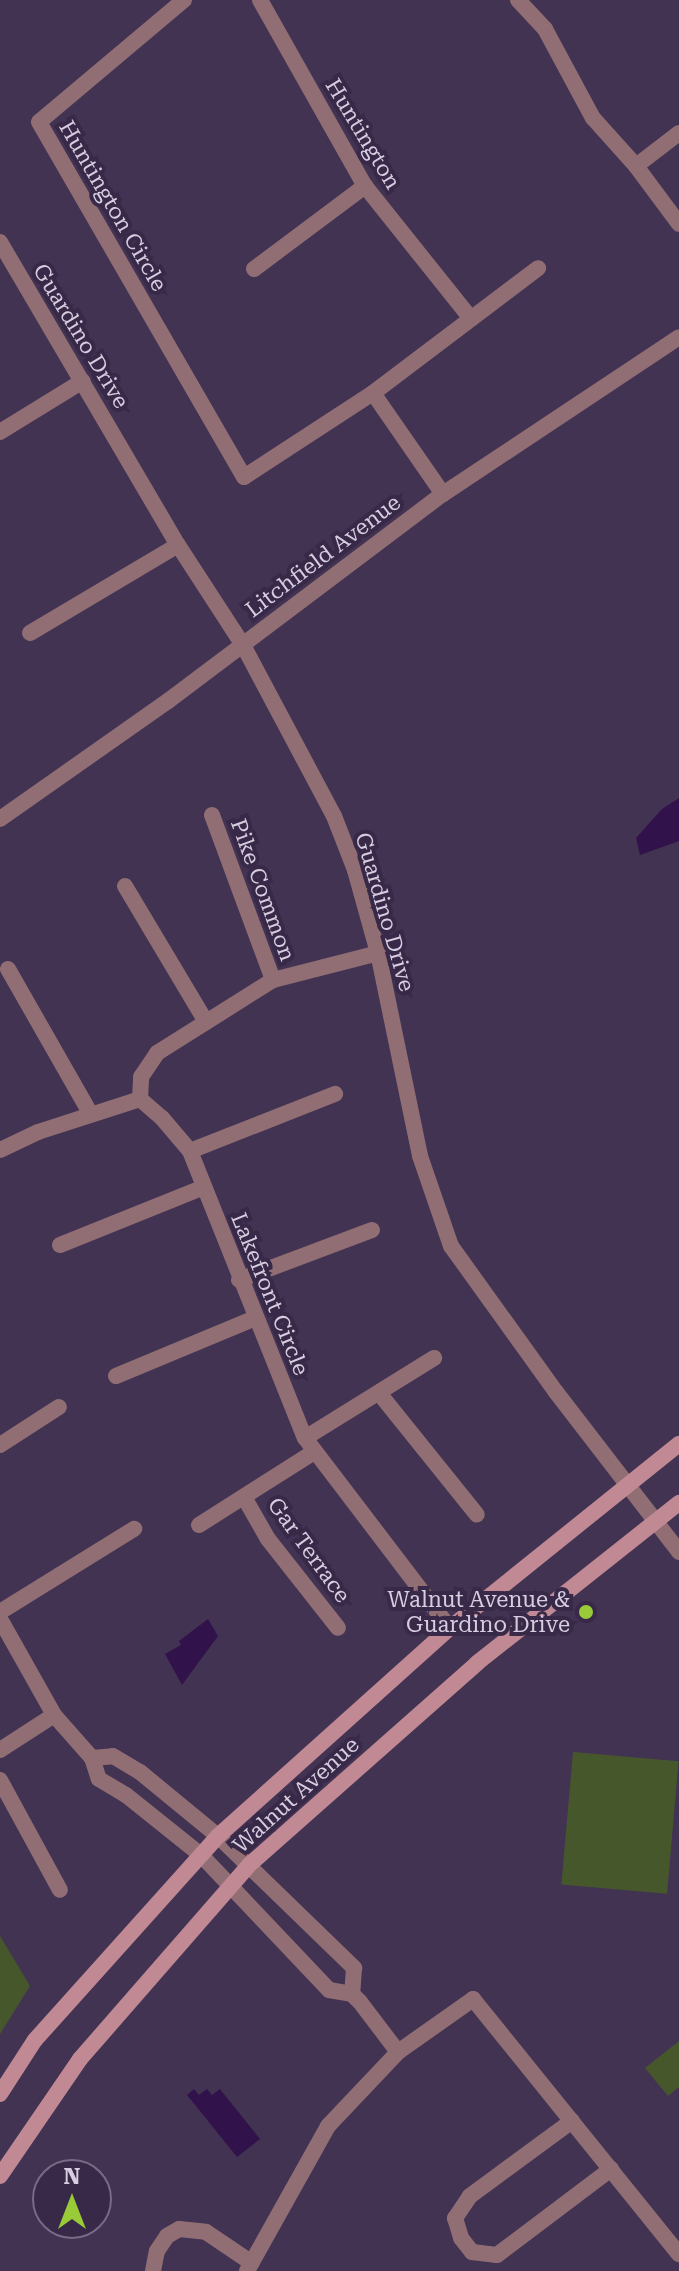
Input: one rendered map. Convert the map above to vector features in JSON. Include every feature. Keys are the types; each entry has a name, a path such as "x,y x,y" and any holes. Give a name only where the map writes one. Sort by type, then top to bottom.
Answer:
{"main road":[{"name":"Walnut Avenue","path":"0,2094 35,2040 218,1836 450,1628 679,1444"},
{"name":"Walnut Avenue","path":"0,2176 80,2059 249,1865 477,1663 679,1503"}],"street":[{"name":"Huntington Circle","path":"184,0 39,122 244,477 373,393"},
{"name":"Huntington","path":"260,0 365,186 471,319"},
{"path":"518,0 545,29 593,118 636,166 679,224"},
{"path":"636,166 679,133"},
{"path":"254,269 365,186"},
{"name":"Guardino Drive","path":"0,242 178,545 243,645 334,816 355,870 378,953 420,1156 451,1246 626,1485 679,1552"},
{"path":"443,494 373,393 538,268"},
{"name":"Litchfield Avenue","path":"0,819 243,645 443,494 679,337"},
{"path":"0,432 83,381"},
{"path":"30,633 178,545"},
{"name":"Pike Common","path":"212,815 273,980"},
{"path":"125,886 206,1022"},
{"path":"0,1150 90,1113 140,1099 141,1077 157,1053 273,980 378,953"},
{"path":"8,969 90,1113"},
{"path":"190,1151 335,1094"},
{"name":"Lakefront Circle","path":"140,1099 162,1118 190,1151 239,1280 309,1445 450,1628"},
{"path":"60,1245 204,1187"},
{"path":"239,1280 372,1230"},
{"path":"116,1376 255,1318"},
{"name":"Gar Terrace","path":"199,1525 244,1497 379,1393 434,1358"},
{"path":"379,1393 477,1515"},
{"path":"0,1445 59,1407"},
{"name":"Gar Terrace","path":"244,1497 268,1539 338,1628"},
{"path":"0,1612 134,1529"},
{"path":"0,1619 54,1715 92,1758 99,1779 126,1795 201,1855 329,1990 352,1994 398,2052"},
{"path":"0,1750 54,1715"},
{"path":"92,1758 113,1756 140,1772 218,1836 354,1968 352,1994"},
{"path":"0,1780 60,1890"},
{"path":"153,2271 157,2251 167,2236 179,2229 206,2232 250,2267 328,2126 398,2052 473,1999 679,2254"},
{"path":"572,2121 470,2196 455,2218 472,2252 497,2255 611,2169"}],"green space":[{"path":"573,1752 679,1761 667,1894 561,1884"},
{"path":"0,1936 30,1986 0,2034"},
{"path":"679,2041 679,2087 668,2096 645,2068"}],"shaded area":[{"path":"679,798 679,841 640,855 636,838 662,809"},
{"path":"208,1619 218,1636 182,1685 165,1654 181,1645 179,1641"},
{"path":"194,2089 199,2095 207,2089 212,2095 220,2089 260,2139 237,2157 187,2095"}],"place":[{"name":"Walnut Avenue & Guardino Drive","path":"586,1612"}]}
